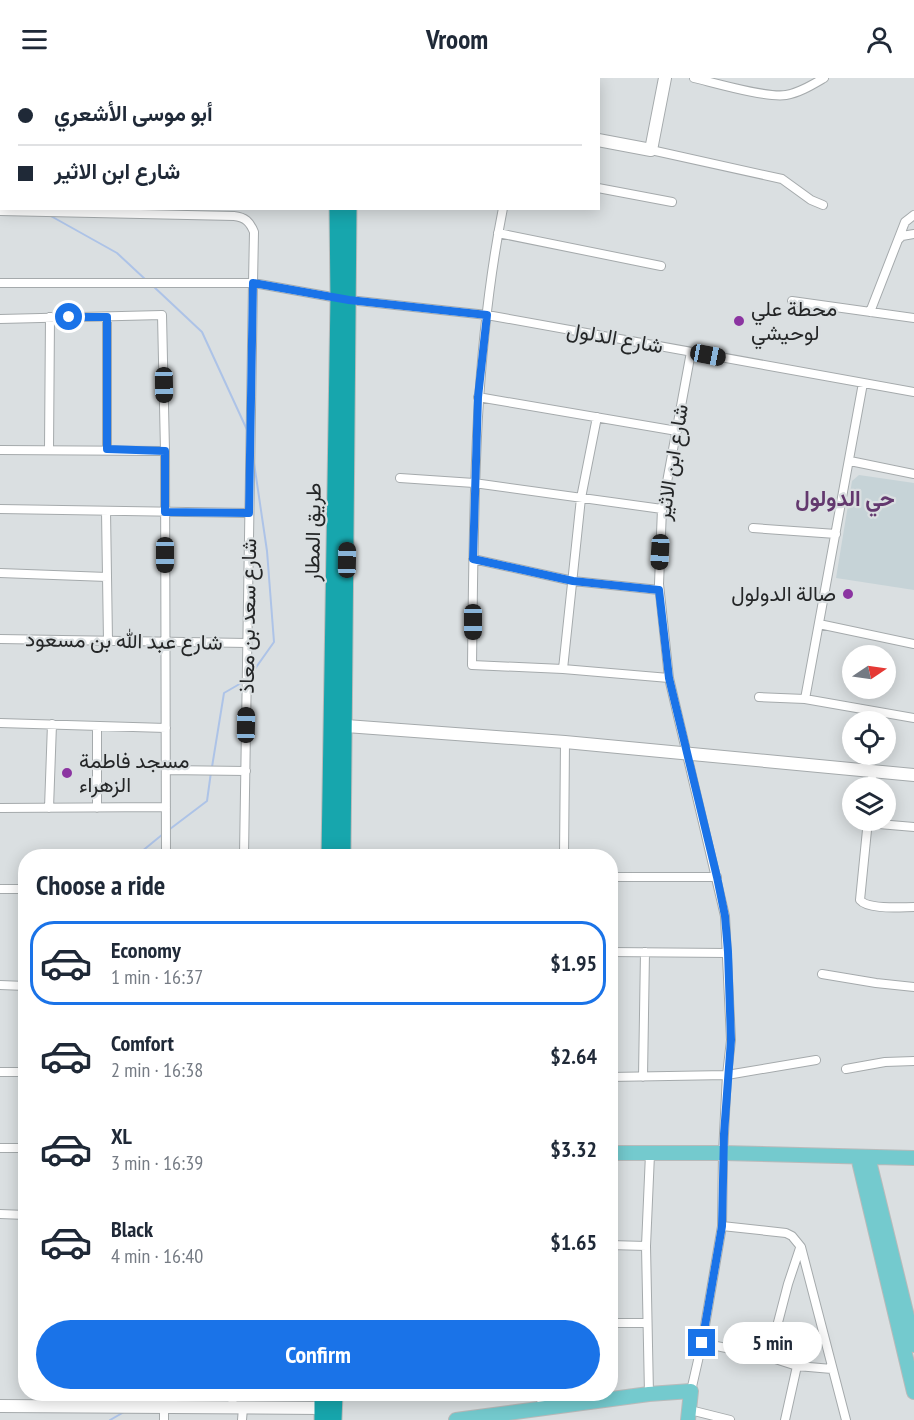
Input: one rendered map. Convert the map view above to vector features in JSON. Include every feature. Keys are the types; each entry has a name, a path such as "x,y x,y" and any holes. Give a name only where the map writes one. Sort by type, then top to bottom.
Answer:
{"highway":[{"name":"طريق المطار","path":"337,210 344,299 346,726 343,849"},
{"name":"طريق المطار","path":"329,849 344,299 350,210"},
{"path":"334,1420 335,1401"}],"main road":[{"path":"600,140 651,150 665,78"},
{"path":"346,726 565,742 914,775"},
{"path":"618,1153 723,1153 914,1158"},
{"path":"863,1157 914,1345"},
{"path":"863,1157 914,1392"},
{"path":"618,1398 691,1391 689,1415"},
{"path":"0,1406 38,1401"},
{"path":"123,1401 164,1414 322,1407"},
{"path":"458,1420 595,1401"}],"street":[{"path":"694,78 771,95 785,95 804,89 824,78"},
{"path":"739,88 742,78"},
{"path":"651,150 782,179 811,201 824,205"},
{"path":"600,188 672,202"},
{"path":"503,210 478,397 474,483 472,665 563,669 669,678"},
{"path":"0,211 189,212"},
{"name":"شارع سعد بن معاذ","path":"189,212 242,217 251,225 254,232 244,849"},
{"path":"870,312 905,222 914,215"},
{"path":"498,233 661,266"},
{"path":"898,240 902,236 914,234"},
{"name":"شارع الدلول","path":"0,283 253,283 344,299 487,315 914,392"},
{"path":"792,301 914,318"},
{"path":"0,319 162,315 165,451 166,849"},
{"path":"50,317 50,450"},
{"path":"107,317 107,449"},
{"name":"شارع ابن الاثير","path":"691,1391 702,1343 722,1226 723,1153 731,1040 725,916 669,678 659,590 662,509 692,352"},
{"path":"805,699 863,383"},
{"path":"478,397 677,431"},
{"path":"563,669 582,498 597,417"},
{"path":"0,450 165,451"},
{"path":"850,461 914,474"},
{"path":"400,478 474,483 662,509"},
{"path":"0,509 249,513"},
{"path":"106,511 108,641"},
{"path":"753,528 836,534"},
{"path":"473,559 573,581 659,590"},
{"path":"0,573 107,577"},
{"path":"819,624 914,644"},
{"name":"شارع عبد الله بن مسعود","path":"0,639 248,644"},
{"path":"759,697 805,699 914,717"},
{"path":"0,723 166,728"},
{"path":"49,808 52,724"},
{"path":"97,726 98,808"},
{"path":"564,849 565,742"},
{"path":"166,770 246,771"},
{"path":"872,777 873,771"},
{"path":"0,808 166,807"},
{"path":"896,824 914,826"},
{"path":"866,831 860,900 863,904 873,906 914,907"},
{"path":"618,877 717,877"},
{"path":"0,889 18,889"},
{"path":"618,952 728,952"},
{"path":"643,1077 645,952"},
{"path":"822,974 914,987"},
{"path":"0,985 18,986"},
{"path":"618,1077 727,1076 816,1060"},
{"path":"846,1069 885,1062 914,1061"},
{"path":"0,1072 18,1072"},
{"path":"0,1148 18,1148"},
{"path":"649,1394 646,1246 650,1154"},
{"path":"0,1214 18,1215"},
{"path":"722,1226 786,1233 792,1236 801,1247 846,1420"},
{"path":"618,1245 646,1246"},
{"path":"770,1357 788,1284 801,1247"},
{"path":"618,1323 647,1323"},
{"path":"702,1343 770,1357 797,1366 832,1369"},
{"path":"785,1420 797,1366"},
{"path":"541,1408 542,1401"},
{"path":"689,1415 730,1420"}],"shaded area":[{"path":"859,475 914,483 914,590 836,578 852,481"}],"waterway":[{"path":"49,215 117,253 146,280"},
{"path":"153,286 202,332 248,432"},
{"path":"250,676 274,642 267,551 254,463"},
{"path":"212,767 224,693 243,682"},
{"path":"170,829 207,801 211,772"},
{"path":"145,849 163,834"},
{"path":"110,1420 124,1412"}],"place":[{"name":"محطة علي لوحيشي","path":"739,321"},
{"name":"صالة الدولول","path":"848,594"},
{"name":"مسجد فاطمة الزهراء","path":"67,773"}],"district":[{"name":"حي الدولول","path":"845,498"}],"route":[{"path":"69,317 107,317 107,449 165,451 165,512 249,513 253,283 349,300 487,315 478,397 473,559 573,581 659,590 669,678 717,877 725,916 728,952 731,1040 723,1153 722,1226 702,1343"}]}
